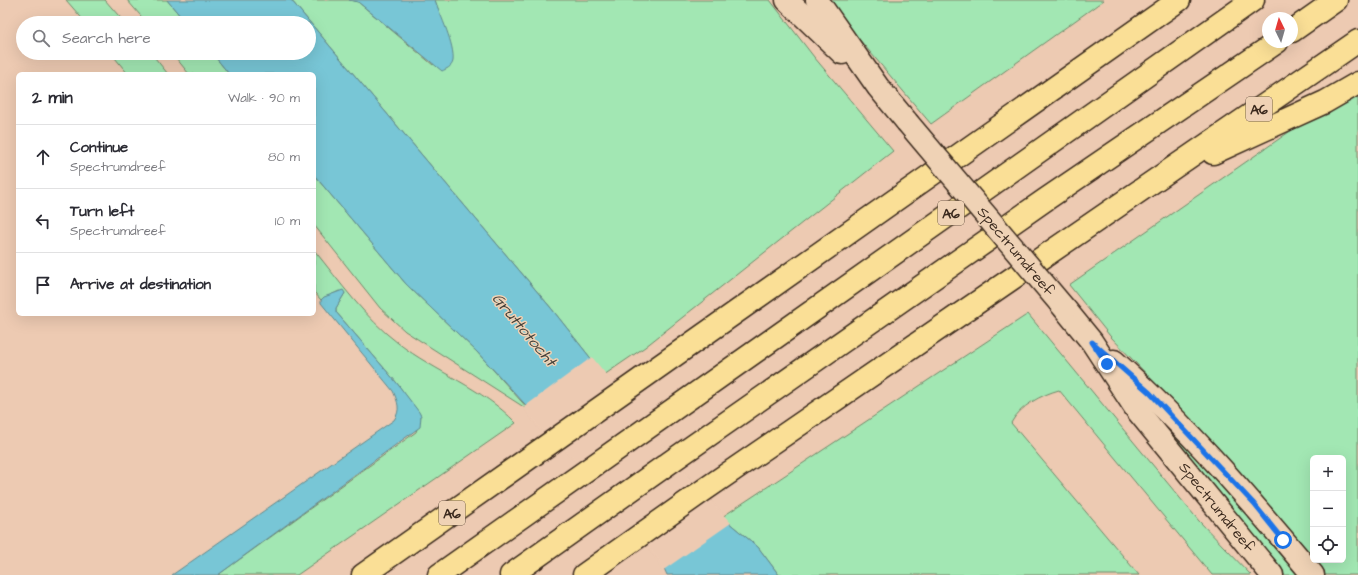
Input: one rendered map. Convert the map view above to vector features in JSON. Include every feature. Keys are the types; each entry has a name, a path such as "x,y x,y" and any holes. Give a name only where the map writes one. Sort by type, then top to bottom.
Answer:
{"highway":[{"name":"A6","path":"439,575 1253,0"},
{"path":"1298,27 1336,0"},
{"name":"A6","path":"363,575 540,450 623,394 1172,4"},
{"name":"A6","path":"584,575 704,490 1358,41"},
{"path":"511,575 594,515 1045,200 1268,48"},
{"name":"A6","path":"1161,177 1325,102 1358,83"}],"main road":[{"name":"Spectrumdreef","path":"787,0 878,87"},
{"name":"Spectrumdreef","path":"817,0 878,87 1092,342 1136,409 1272,575"},
{"name":"Spectrumdreef","path":"1092,342 1150,393 1254,504 1313,575"}],"green space":[{"path":"66,0 105,0 119,16 80,16"},
{"path":"127,0 167,0 180,16 141,16"},
{"path":"291,0 349,0 358,2 433,65 450,45 435,0 770,0 814,57 893,151 645,347 604,375 551,308 316,30 316,16 305,16"},
{"path":"826,0 1104,0 931,124"},
{"path":"117,60 157,60 166,72 126,72"},
{"path":"178,60 218,60 227,72 187,72"},
{"path":"1358,84 1358,575 1321,575 1311,563 1346,563 1346,455 1310,455 1310,562 1178,407 1110,336 1069,285"},
{"path":"316,177 406,284 477,352 530,411 405,331 380,308 316,228"},
{"path":"316,253 353,299 386,333 427,363 489,400 516,423 297,575 218,575 416,432 421,416 396,382 336,312 336,308 345,293 339,291 321,300 316,294"},
{"path":"1028,314 1199,521 1251,575 1212,575 1059,390 1038,398 1025,406 1011,423 1139,575 779,575 758,547 722,517"},
{"path":"1131,380 1309,575 1282,575 1171,441"}],"water":[{"path":"167,0 291,0 305,16 180,16"},
{"path":"349,0 435,0 452,47 453,61 451,65 449,68 442,71 358,2"},
{"name":"Gruttotocht","path":"316,30 551,308 631,409 722,517 758,547 779,575 667,575 660,559 570,453 477,352 406,284 316,177 316,72 227,72 218,60 316,60"},
{"path":"343,290 345,293 336,308 336,312 396,382 419,412 421,416 420,427 218,575 172,575 394,420 398,413 398,406 393,391 321,303 321,300 324,297"}],"pier":[{"path":"592,357 695,484 731,523 662,571 658,560 569,454 537,426 524,407"}],"route":[{"path":"1107,364 1092,342 1150,393 1254,504 1283,540"}]}
